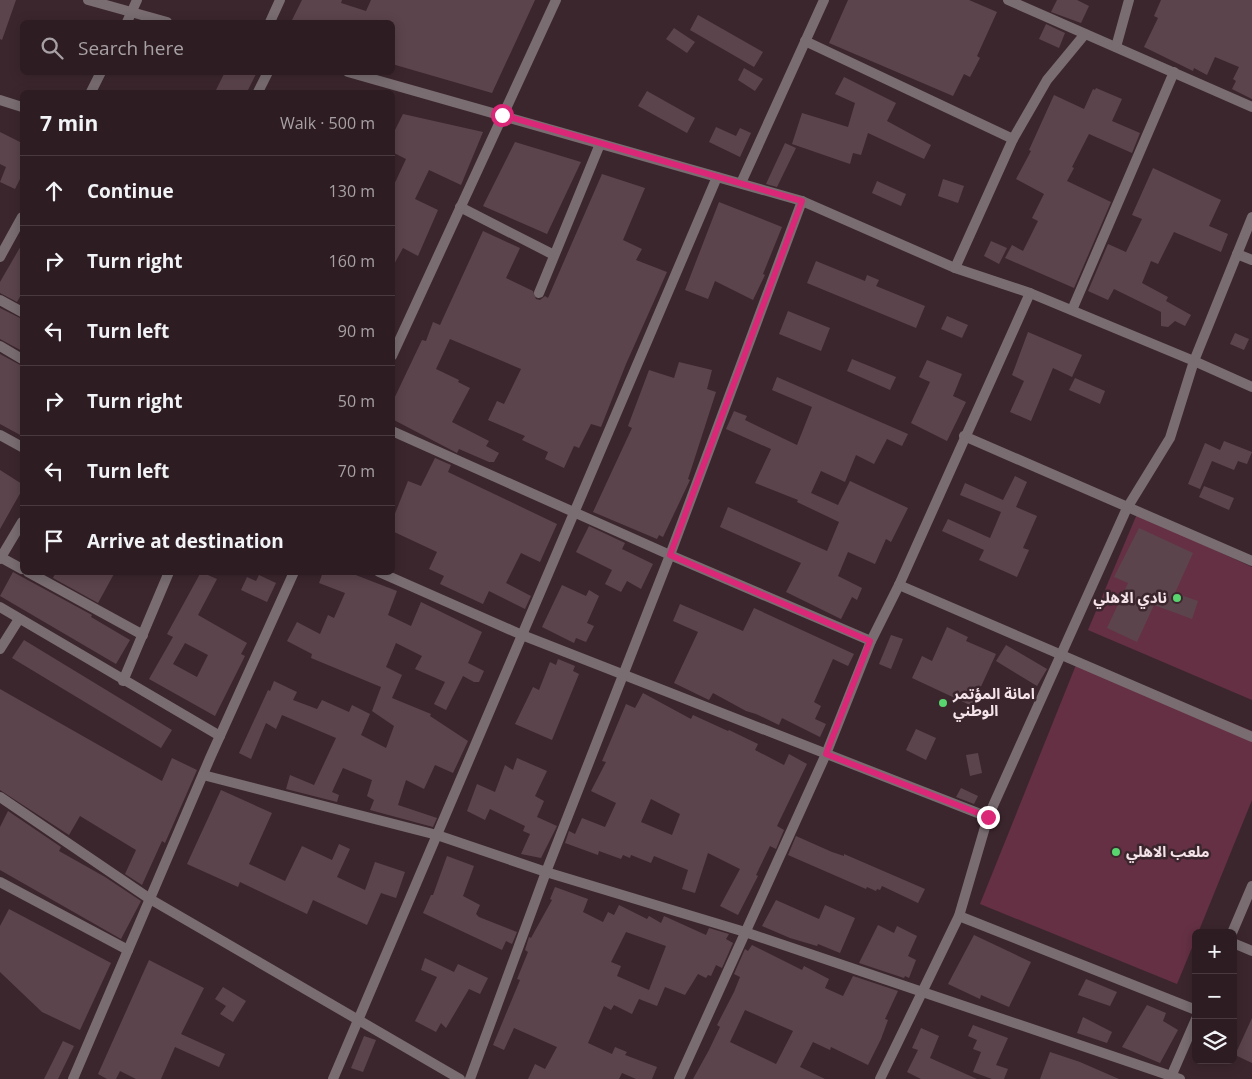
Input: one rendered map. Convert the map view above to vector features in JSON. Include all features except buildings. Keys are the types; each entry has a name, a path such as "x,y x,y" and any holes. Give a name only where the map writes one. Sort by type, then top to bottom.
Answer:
{"street":[{"path":"88,0 129,18 148,20"},
{"path":"129,18 137,0"},
{"path":"271,20 280,0"},
{"path":"395,349 556,0"},
{"path":"741,183 824,0"},
{"path":"1008,0 1252,107"},
{"path":"1116,47 1129,0"},
{"path":"955,268 1013,139 1047,80 1085,34"},
{"path":"805,41 1013,139"},
{"path":"1072,310 1174,72"},
{"path":"92,90 100,75"},
{"path":"259,90 266,75"},
{"path":"355,75 383,88"},
{"path":"395,91 502,115 802,201 955,268 1030,293 1252,387"},
{"path":"0,100 20,106"},
{"path":"539,293 600,144"},
{"path":"333,1079 717,177"},
{"path":"470,1079 546,872 670,555 802,201"},
{"path":"460,207 554,255"},
{"path":"880,1079 959,916 988,817 1127,508 1170,438 1194,361 1252,217"},
{"path":"0,257 20,221"},
{"path":"1237,254 1252,260"},
{"path":"679,1079 826,754 870,641 899,585 964,436 1030,293"},
{"path":"0,300 20,311"},
{"path":"0,346 20,358"},
{"path":"395,432 670,555 870,641"},
{"path":"0,434 20,446"},
{"path":"964,436 1252,561"},
{"path":"20,525 0,558 20,569"},
{"path":"33,575 143,635"},
{"path":"123,681 168,575"},
{"path":"73,1079 203,775 293,575"},
{"path":"386,575 522,635 988,817"},
{"path":"899,585 1252,737"},
{"path":"0,607 123,681 220,736"},
{"path":"0,649 19,618"},
{"path":"203,775 436,835 546,872 745,932 1174,1078 1192,1030"},
{"path":"0,797 150,899 460,1079"},
{"path":"1,884 128,950"},
{"path":"1234,929 1252,886"},
{"path":"959,916 1192,1008"},
{"path":"1237,945 1252,951"}],"shaded area":[{"name":"نادي الاهلي","path":"1137,514 1252,567 1252,700 1088,630"},
{"name":"ملعب الاهلي","path":"1078,660 1252,731 1252,800 1200,929 1192,929 1192,948 1177,984 980,904"}],"place":[{"name":"نادي الاهلي","path":"1177,598"},
{"name":"امانة المؤتمر الوطني","path":"943,703"},
{"name":"ملعب الاهلي","path":"1116,852"}],"route":[{"path":"502,115 802,201 670,555 870,641 826,754 988,817"}]}
